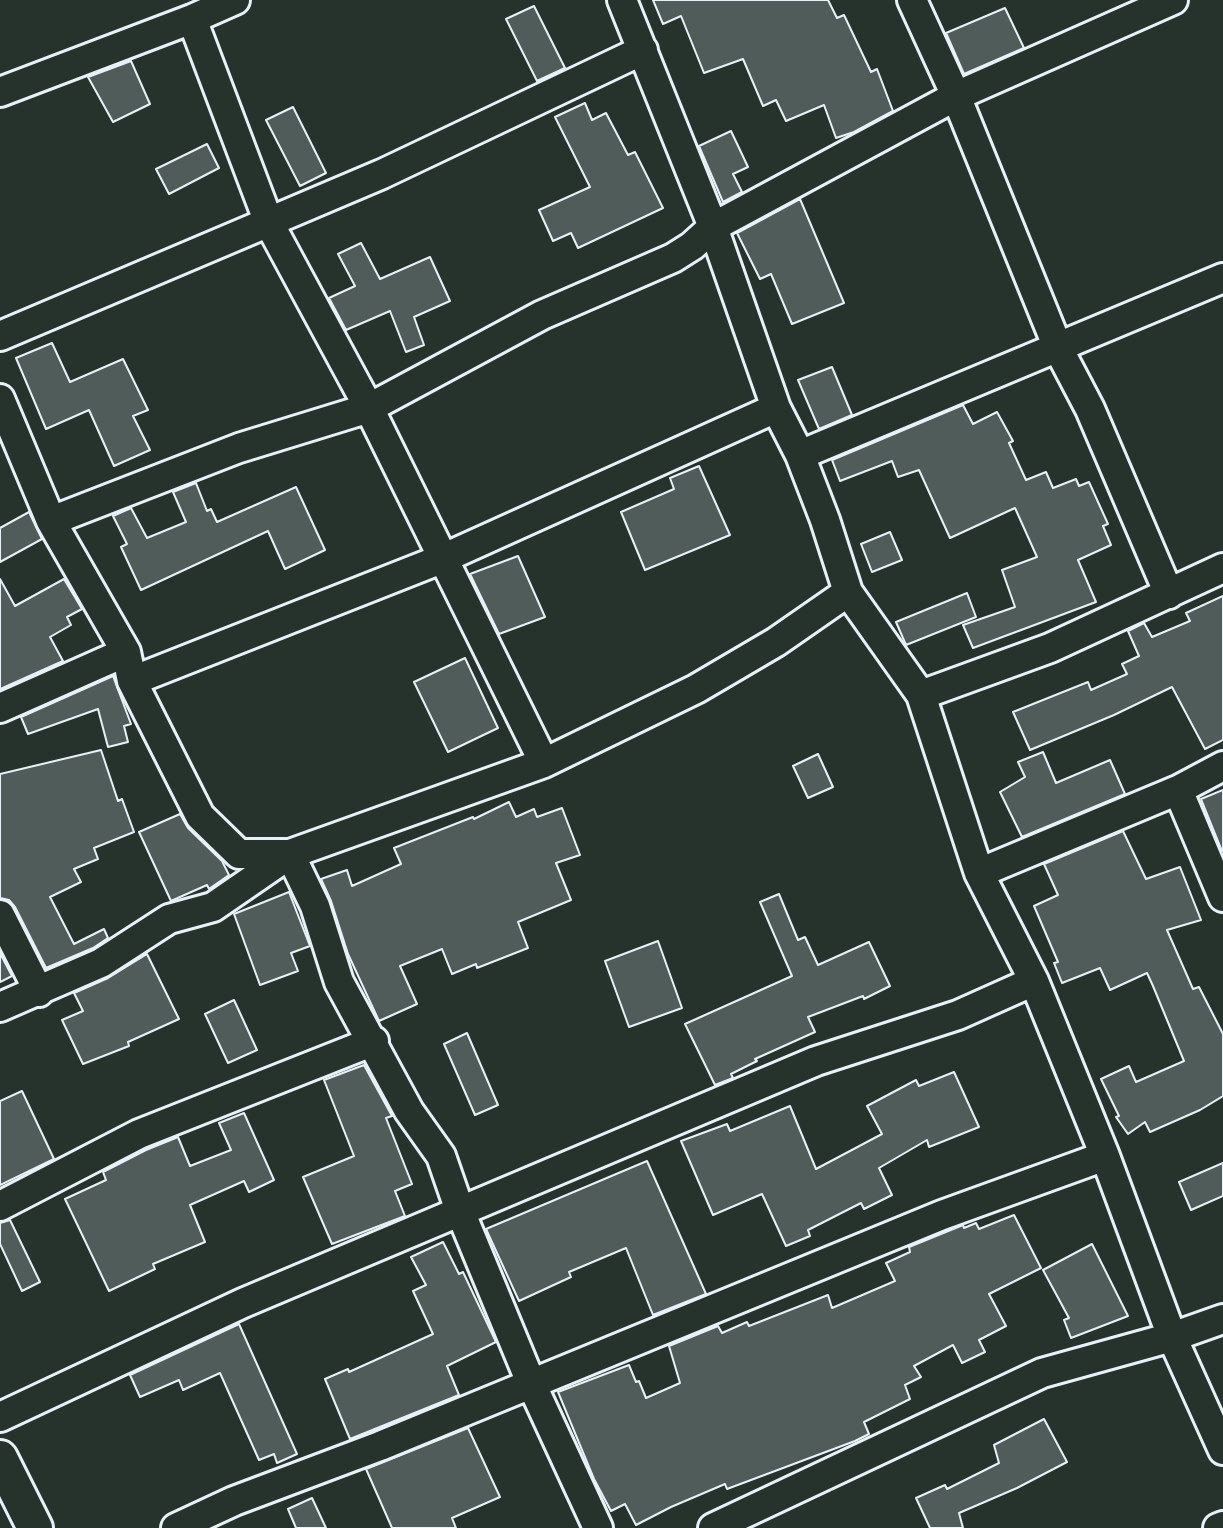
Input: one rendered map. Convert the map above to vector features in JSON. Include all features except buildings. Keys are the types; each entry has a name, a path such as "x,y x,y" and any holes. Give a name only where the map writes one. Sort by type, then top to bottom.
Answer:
{"street":[{"path":"0,92 235,0"},
{"path":"622,0 713,227 749,338 776,408 800,455 825,520 848,592 921,695 979,873 1034,981 1105,1156 1172,1337 1223,1450"},
{"path":"912,0 956,96 1058,348 1090,409 1169,594"},
{"path":"51,521 239,448 369,408 542,315 673,258 713,227 956,96 1173,0"},
{"path":"192,19 269,223 369,408 544,763"},
{"path":"0,336 396,167 643,50"},
{"path":"800,455 1223,278"},
{"path":"0,399 51,521 126,652 132,681 200,816 239,854 290,854"},
{"path":"132,681 444,558 776,408"},
{"path":"921,695 1050,648 1223,568"},
{"path":"0,1007 101,963 169,919 213,907 290,854 544,763 696,689 776,642 848,592"},
{"path":"0,708 126,652"},
{"path":"979,873 1178,790 1223,766"},
{"path":"1178,790 1223,897"},
{"path":"290,854 315,906 339,982 374,1041 409,1111 441,1156 460,1211 531,1383 598,1528"},
{"path":"0,915 39,992"},
{"path":"0,1417 243,1303 460,1211 816,1061 958,1015 1034,981"},
{"path":"0,1206 139,1134 374,1041"},
{"path":"176,1528 234,1501 380,1446 942,1215 1105,1156"},
{"path":"713,1528 1042,1373 1172,1337 1223,1319"},
{"path":"0,1458 35,1528"}]}
